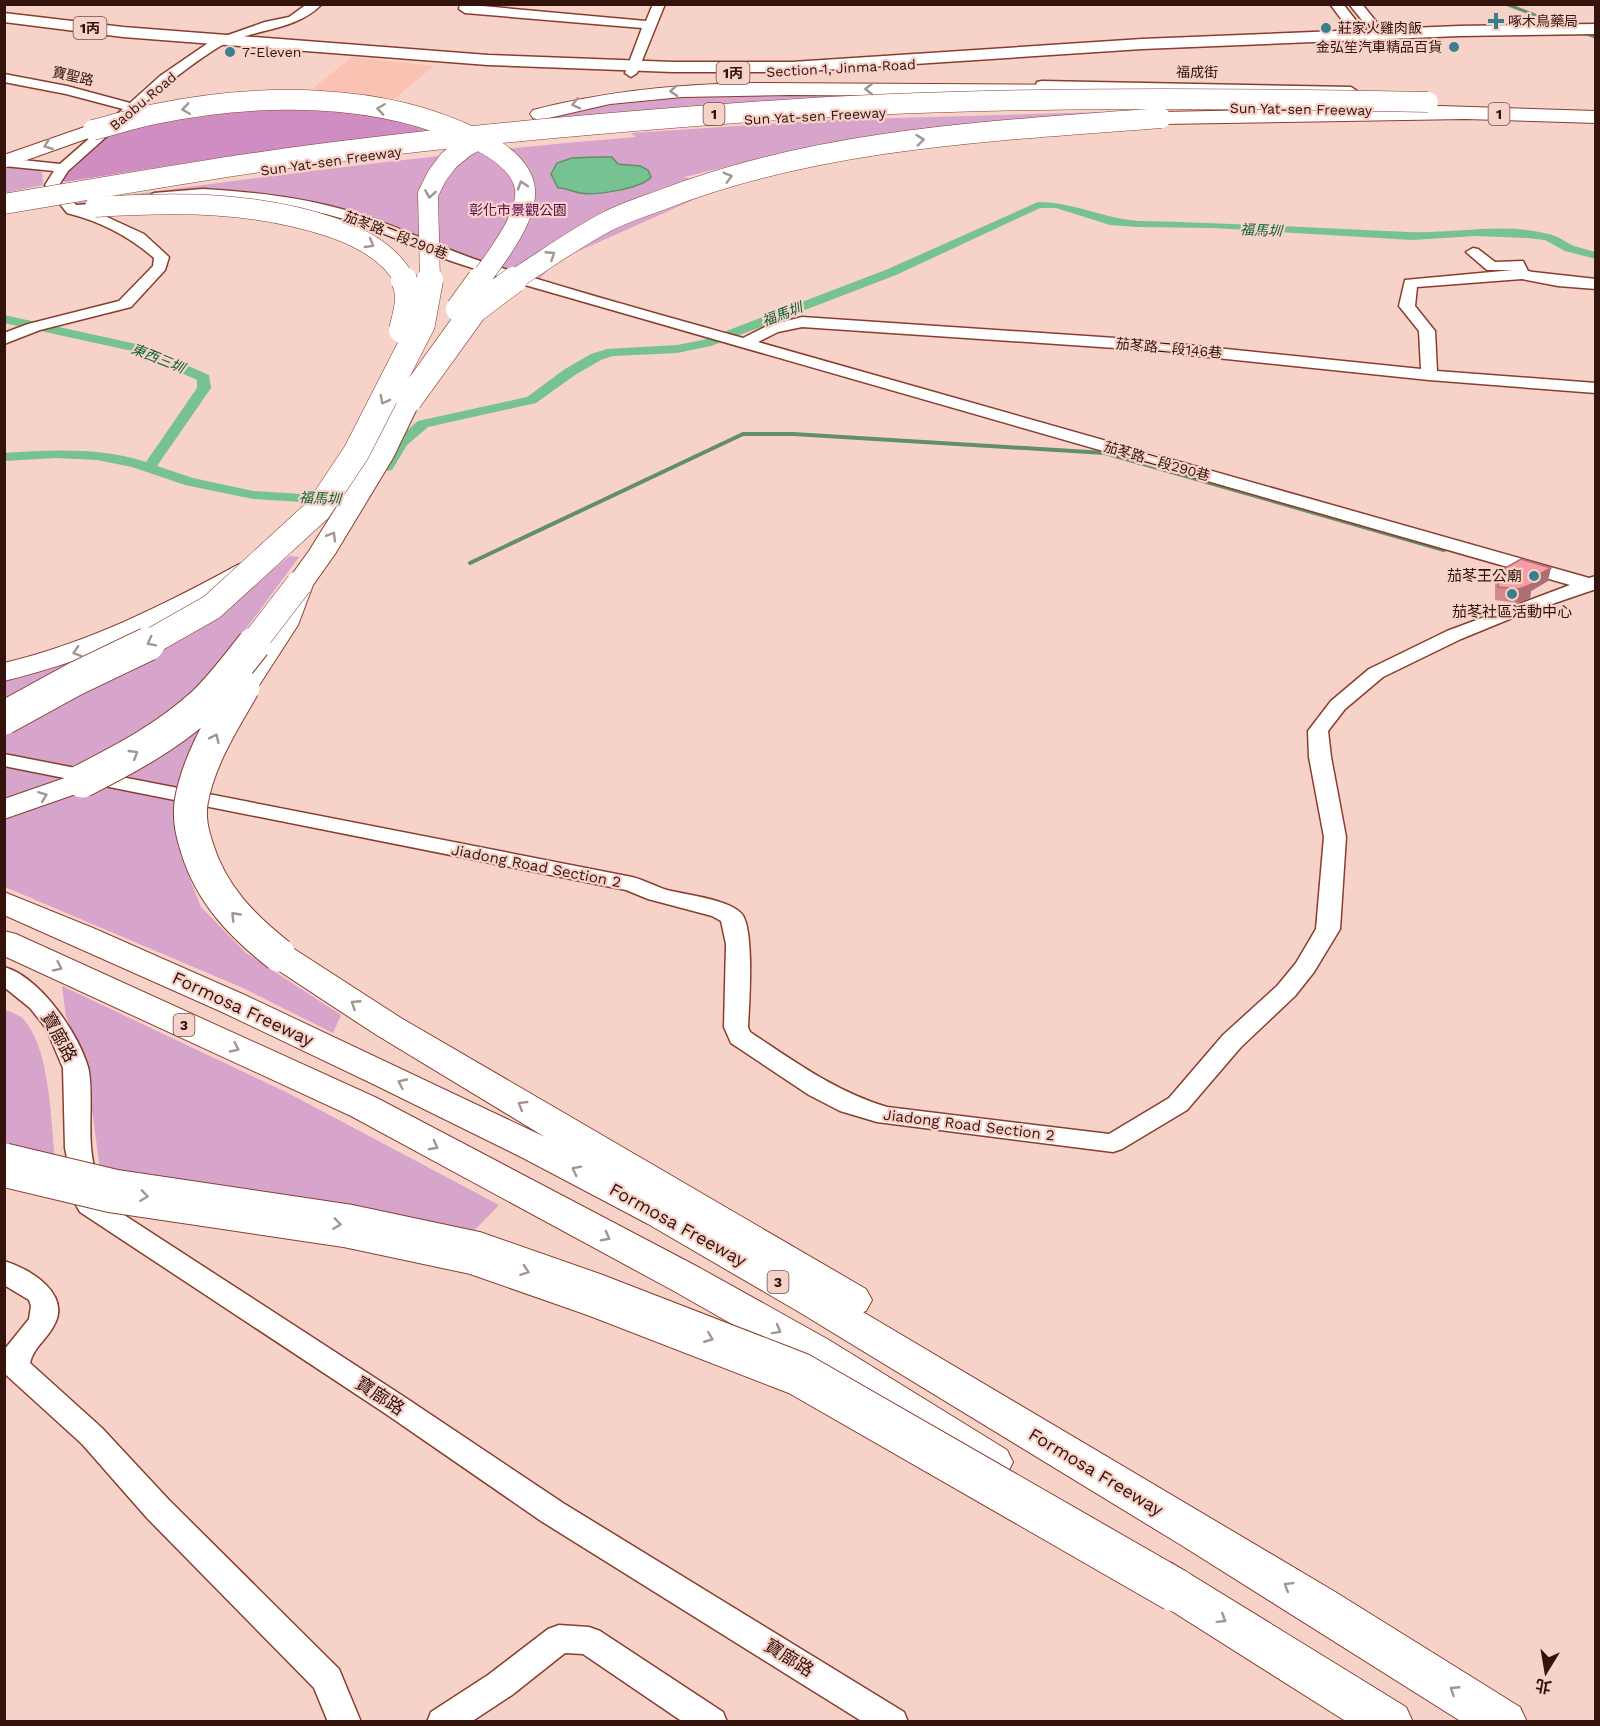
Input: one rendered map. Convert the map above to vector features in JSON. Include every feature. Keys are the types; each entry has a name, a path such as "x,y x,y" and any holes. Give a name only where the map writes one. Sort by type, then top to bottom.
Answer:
{"highway":[{"path":"4,718 75,679 155,640 212,607 318,510 356,453 422,324 431,275 429,194 436,176 455,155 475,141 514,123 555,109 640,94 754,89 1233,92 1396,106"},
{"name":"Sun Yat-sen Freeway","path":"4,204 162,176 326,153 576,124 745,111 1004,99 1183,98 1396,106 1464,113 1596,117"},
{"name":"Sun Yat-sen Freeway","path":"4,212 356,157 676,124 837,114 1048,107 1396,106 1428,102 1596,108"},
{"path":"4,162 93,130 154,114 191,108 255,103 327,103 394,111 438,121 475,136 499,152 512,165 523,180 525,195 513,229 448,326 380,458 321,554 228,677 204,703 175,727 135,754 82,781 4,810"},
{"path":"409,400 474,310 496,292 570,243 610,220 703,184 759,168 872,146 1016,129 1162,118 1464,113"},
{"path":"4,220 121,205 183,202 264,209 317,221 369,243 381,251 402,276 408,288 406,318 399,341 404,362"},
{"path":"4,672 91,647 135,629 180,608 261,563"},
{"path":"299,584 284,625 213,739 196,786 190,822 201,867 224,905 256,938 279,956 388,1026 663,1190 790,1261 953,1362 1156,1508"},
{"name":"Formosa Freeway","path":"4,902 219,996 448,1105 615,1190 784,1285 1371,1636 1503,1722"},
{"name":"3","path":"4,942 364,1107 686,1279 814,1351 992,1462 1175,1590 1389,1722"},
{"path":"4,1165 113,1191 348,1226 475,1253 595,1294 799,1374 1175,1590"}],"main road":[{"name":"Section 1, Jinma Road","path":"4,17 92,29 506,68 806,72 1128,51 1379,38 1586,32"},
{"name":"Section 1, Jinma Road","path":"4,23 97,34 221,42"},
{"name":"Section 1, Jinma Road","path":"632,70 792,67 1034,50 1361,36 1379,38"}],"street":[{"name":"Baobu Road","path":"76,209 52,185 63,168 165,80 221,42 269,25 293,20 316,4"},
{"path":"465,4 465,9 650,25"},
{"path":"632,70 659,4"},
{"path":"1336,4 1361,36"},
{"path":"1355,4 1379,38"},
{"name":"寶聖路","path":"4,78 67,90 134,108"},
{"name":"福成街","path":"1042,85 1351,91"},
{"path":"4,162 63,168"},
{"name":"茄苳路二段290巷","path":"76,209 112,206 145,198 203,193 247,196 327,210 357,218 456,258 504,274 1593,584"},
{"path":"112,206 183,204 223,207 310,222 342,236"},
{"path":"4,339 34,327 125,304 160,267 162,257 139,237 76,209"},
{"path":"1473,252 1492,267 1518,264 1522,274"},
{"path":"1429,375 1427,332 1407,306 1410,283 1522,274 1558,282 1596,284"},
{"name":"茄苳路二段146巷","path":"746,343 763,332 786,324 802,322 1130,344 1429,375 1596,388"},
{"name":"Jiadong Road Section 2","path":"4,760 632,885 644,891 717,909 732,917 738,944 736,1027 740,1037 818,1089 849,1106 886,1116 1113,1143 1178,1104 1232,1041 1286,991 1306,968 1328,929 1335,837 1320,757 1318,731 1338,705 1376,674 1454,634 1593,584"},
{"name":"寶廍路","path":"4,975 39,1002 57,1026 76,1068 78,1148 89,1205 396,1406 552,1512 892,1722"},
{"path":"4,1271 40,1294 45,1306 42,1322 18,1352 15,1366 92,1436 158,1509 327,1678 345,1722"},
{"path":"442,1722 500,1685 560,1640 574,1639 589,1641 711,1722"}],"shaded area":[{"path":"352,57 434,66 389,103 305,95"},
{"path":"234,108 333,108 442,129 204,160 64,182 62,179 114,131"},
{"path":"612,157 618,164 640,166 648,170 651,177 627,188 604,193 583,193 558,188 551,174 557,163 572,158"}],"green space":[{"path":"872,90 870,96 548,118 559,113 638,96"},
{"name":"彰化市景觀公園","path":"1102,112 1103,117 764,158 684,177 722,187 559,260 535,283 308,205 75,206 79,202 357,165 636,137 631,133 830,120"},
{"path":"5,166 34,168 42,172 43,185 5,193"},
{"path":"290,556 299,557 206,683 144,735 56,780 5,799 5,728 226,606"},
{"path":"80,658 5,706 5,678"},
{"path":"193,721 205,728 177,812 180,854 201,907 246,953 341,1015 333,1033 243,988 5,887 4,817"},
{"path":"62,986 288,1093 499,1205 470,1235 100,1170 85,1056 66,1017"},
{"path":"4,1009 21,1017 31,1029 38,1045 47,1083 55,1158 5,1146"}],"building":[{"path":"1521,559 1551,568 1532,578 1532,584 1519,589 1498,587 1498,572"}],"waterway":[{"path":"1506,4 1566,27"},
{"path":"1580,32 1596,37"},
{"name":"福馬圳","path":"387,467 401,443 423,424 531,400 570,372 596,357 612,352 677,349 706,343 892,272 1038,205 1057,205 1110,222 1138,224 1212,225 1412,236 1476,232 1527,234 1548,237 1569,248 1596,256"},
{"name":"東西三圳","path":"4,319 136,348 204,378 204,388 149,468"},
{"path":"470,563 743,434 793,434 1105,453 1444,550"},
{"name":"福馬圳","path":"4,457 56,454 97,456 149,468"},
{"name":"福馬圳","path":"149,468 190,482 253,495 333,500"}],"place":[{"name":"啄木鳥藥局","path":"1496,21"},
{"name":"莊家火雞肉飯","path":"1326,28"},
{"name":"金弘笙汽車精品百貨","path":"1454,47"},
{"name":"7-Eleven","path":"230,52"},
{"name":"茄苳王公廟","path":"1534,576"},
{"name":"茄苳社區活動中心","path":"1512,594"}]}
